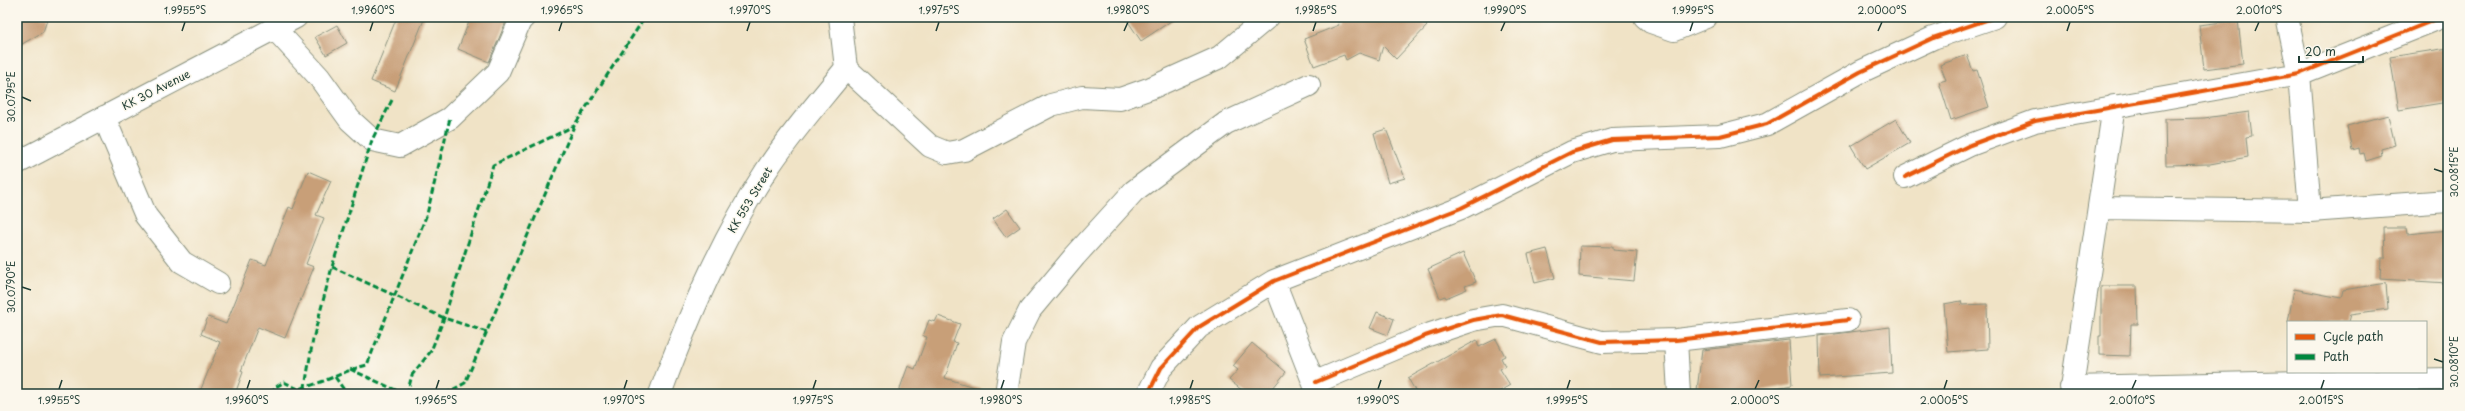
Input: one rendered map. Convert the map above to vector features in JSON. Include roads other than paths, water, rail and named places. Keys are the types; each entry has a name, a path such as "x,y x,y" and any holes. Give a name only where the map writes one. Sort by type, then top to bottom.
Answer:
{"street":[{"name":"KK 30 Avenue","path":"17,163 296,17"},
{"path":"275,29 319,77 350,120 372,140 400,146 450,118 498,72 520,20 524,17"},
{"path":"840,17 846,68 930,146 947,153 964,150 1051,105 1082,97 1120,99 1150,88 1220,57 1268,17"},
{"path":"1644,17 1651,22 1674,30 1706,17"},
{"path":"1148,394 1161,368 1199,327 1274,281 1461,208 1572,152 1612,140 1720,136 1767,124 1860,72 1933,38 1995,17"},
{"path":"2287,17 2298,74 2310,211"},
{"path":"1905,177 1970,145 2035,122 2114,106 2298,74 2442,17"},
{"name":"KK 553 Street","path":"660,394 674,356 722,246 766,170 846,68"},
{"path":"1006,394 1014,342 1030,310 1134,191 1226,123 1309,85"},
{"path":"2114,106 2100,208 2071,391 2448,379"},
{"path":"104,117 146,216 182,262 218,283"},
{"path":"2100,208 2310,211 2448,201"},
{"path":"1274,281 1317,388 1425,336 1473,320 1502,315 1602,342 1676,340 1848,320"},
{"path":"1676,340 1679,394"}]}
